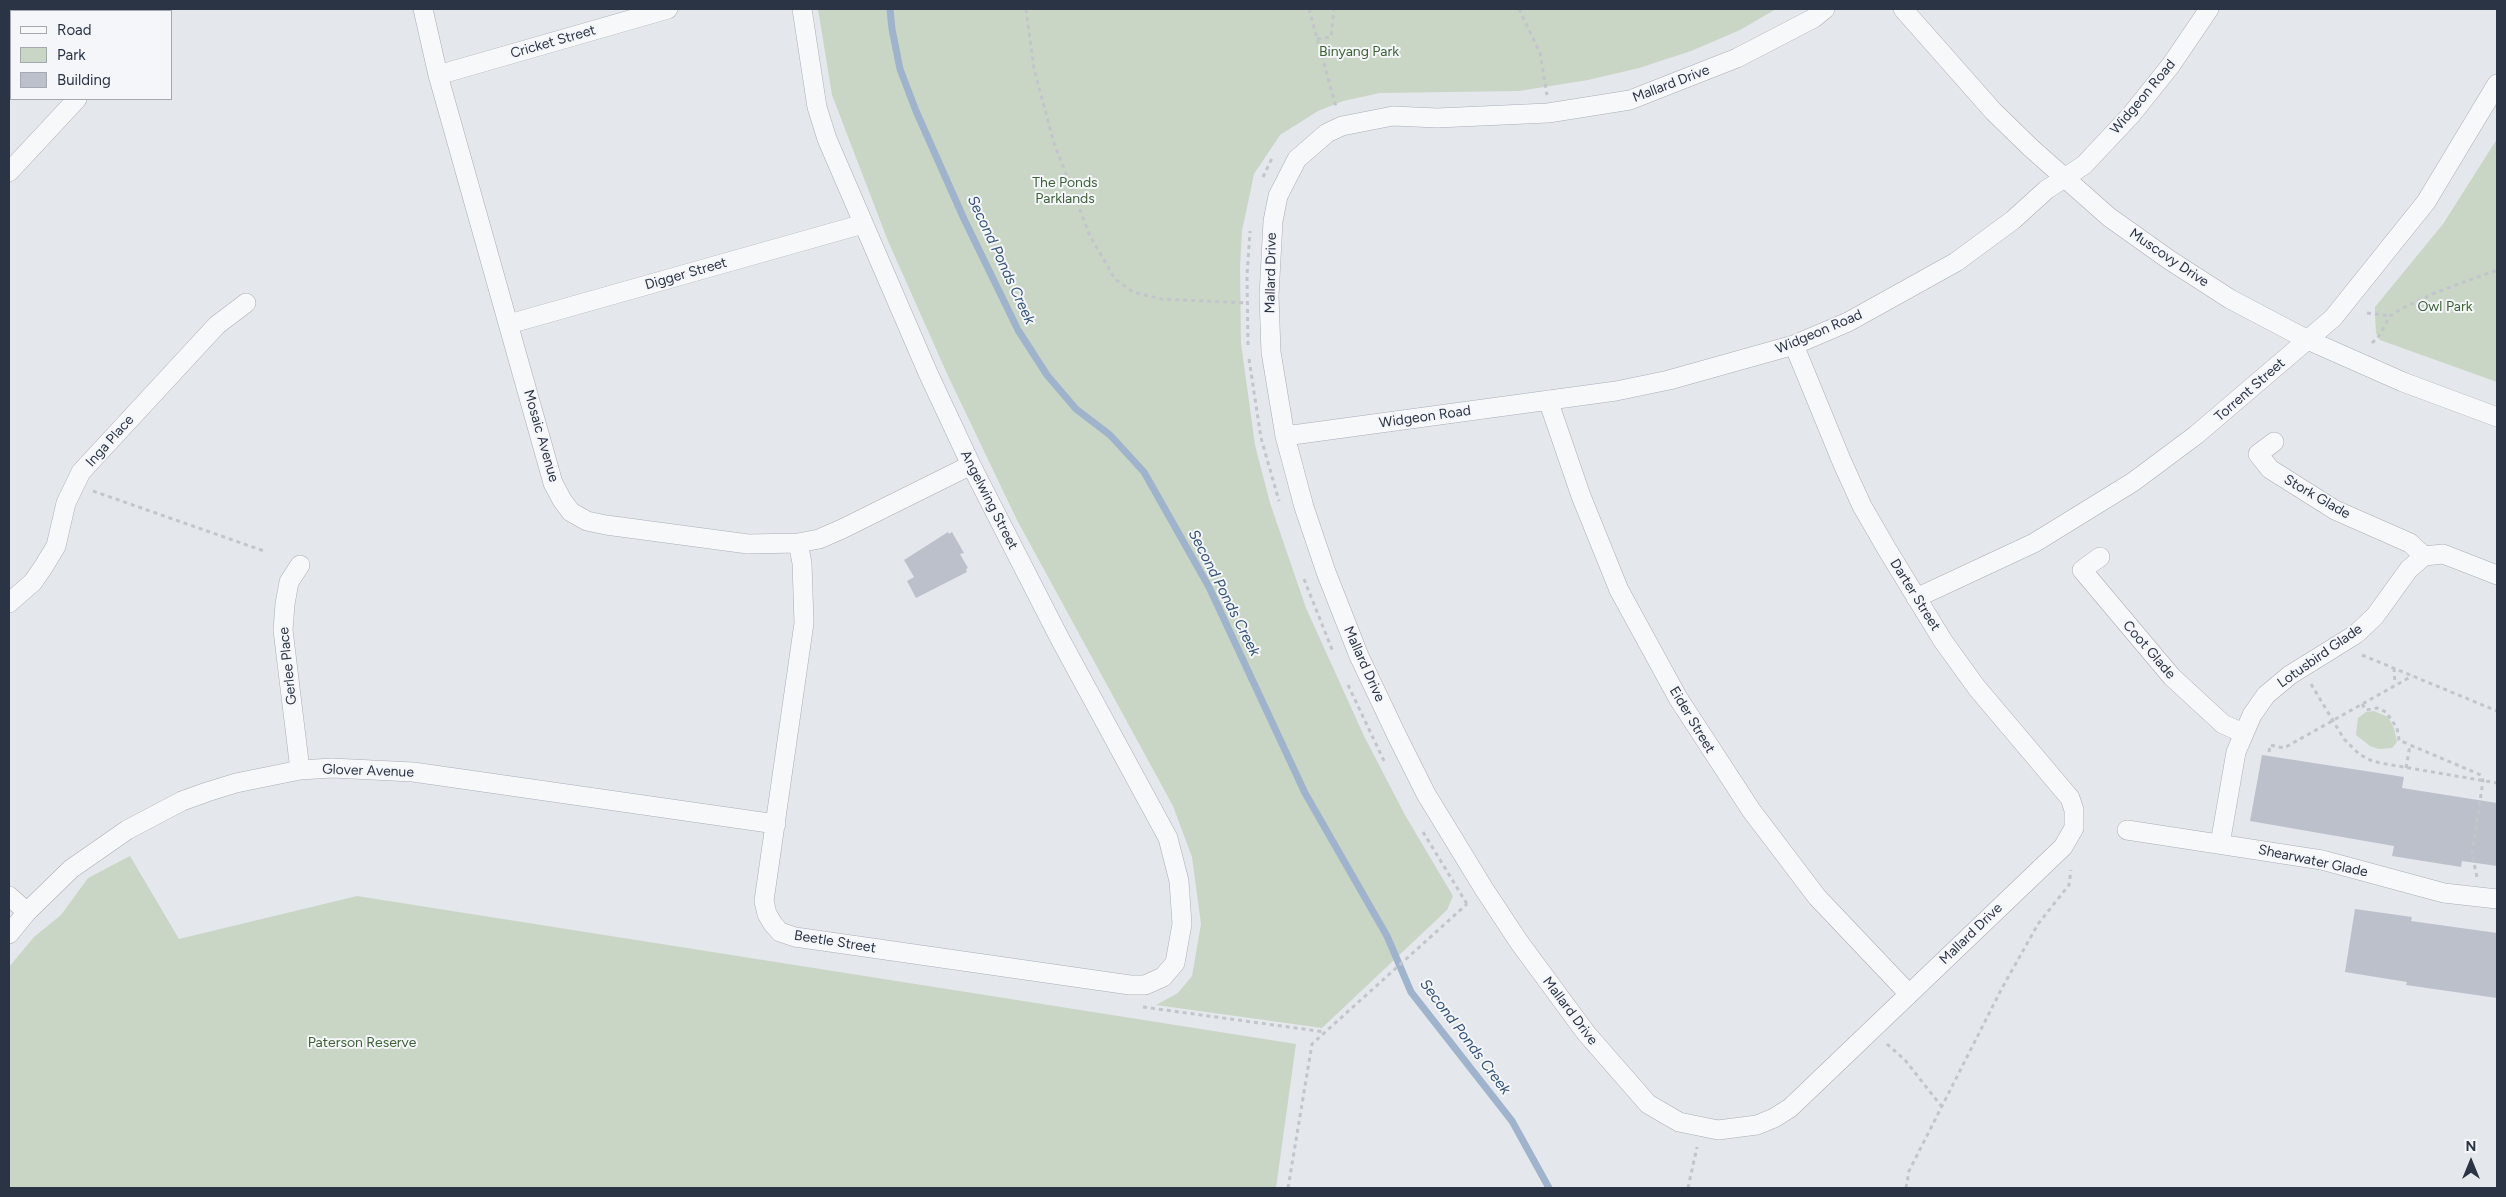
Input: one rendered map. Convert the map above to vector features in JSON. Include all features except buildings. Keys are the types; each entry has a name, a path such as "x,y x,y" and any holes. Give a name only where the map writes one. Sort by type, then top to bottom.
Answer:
{"street":[{"name":"Mosaic Avenue","path":"423,9 438,74 554,483 562,500 571,512 587,521 606,525 748,544 798,543 819,539 842,529 971,465"},
{"name":"Cricket Street","path":"438,74 668,9"},
{"name":"Angelwing Street","path":"802,9 817,107 827,139 863,224 971,465 1060,639 1168,838 1179,881 1182,924 1175,962 1163,977"},
{"name":"Mallard Drive","path":"1825,9 1814,18 1737,58 1630,100 1548,113 1437,118 1393,116 1342,126 1327,133 1297,159 1278,196 1272,221 1268,296 1271,352 1285,436 1309,523 1342,615 1397,736 1426,794 1484,890 1524,950 1586,1033 1648,1104 1679,1122 1718,1130 1757,1125 1774,1118 1790,1108 2063,847 2070,837 2074,819"},
{"name":"Muscovy Drive","path":"1903,9 1992,110 2110,217 2168,259 2230,299 2308,340 2403,382 2497,418"},
{"name":"Widgeon Road","path":"1285,436 1548,400 1669,380 1794,345 1856,318 1956,262 2013,220 2046,190 2084,165 2131,115 2171,65 2209,9"},
{"name":"Torrent Street","path":"1916,598 2034,543 2133,482 2196,435 2333,318 2426,202 2497,84"},
{"path":"9,172 75,100"},
{"name":"Digger Street","path":"509,324 863,224"},
{"name":"Inga Place","path":"9,603 33,582 56,546 66,503 81,472 217,325 246,303"},
{"name":"Darter Street","path":"1794,345 1862,506 1916,598 1978,688 2009,728 2070,798 2074,819"},
{"name":"Eider Street","path":"1548,400 1581,496 1620,590 1678,698 1751,810 1817,897 1909,994"},
{"name":"Stork Glade","path":"2274,442 2258,454 2270,469 2334,510 2410,543 2424,556"},
{"name":"Beetle Street","path":"798,543 803,570 804,623 764,901 767,914 780,932 813,940 1130,985 1145,985 1163,977"},
{"path":"2424,556 2443,554 2497,575"},
{"name":"Lotusbird Glade","path":"2220,844 2233,765 2243,733 2252,715 2266,696 2302,668 2343,642 2375,616 2408,569 2424,556"},
{"name":"Coot Glade","path":"2100,557 2082,570 2172,677 2223,724 2243,733"},
{"name":"Gerlee Place","path":"300,565 289,582 284,604 283,630 300,770"},
{"name":"Glover Avenue","path":"9,934 27,912 70,869 127,830 182,801 236,783 300,770 332,768 413,772 776,824"},
{"name":"Shearwater Glade","path":"2127,830 2348,866 2444,894 2497,899"},
{"path":"9,896 27,912"}],"path":[{"path":"1026,9 1034,69 1054,142 1090,236 1115,279 1133,292 1161,299 1246,303"},
{"path":"1309,9 1342,126"},
{"path":"1317,39 1332,37 1334,9"},
{"path":"1520,9 1540,53 1548,113"},
{"path":"2372,343 2379,336 2390,316 2437,292 2497,270"},
{"path":"2367,313 2390,316"},
{"path":"93,491 264,551"},
{"path":"2343,642 2349,650 2497,711"},
{"path":"2302,668 2344,739 2359,754 2380,763 2497,783"},
{"path":"2394,668 2396,675 2395,685"},
{"path":"2268,752 2270,745 2284,748 2412,676"},
{"path":"2362,704 2366,710 2377,708 2386,712 2398,728 2399,740 2481,775 2483,781 2472,854 2477,883"},
{"path":"2406,768 2410,745"},
{"path":"1906,1188 1909,1170 2001,990 2038,924 2069,885 2071,870"},
{"path":"1288,1188 1312,1044 1453,914"},
{"path":"1134,1006 1326,1032"},
{"path":"1887,1044 1905,1060 1942,1107"},
{"path":"1688,1188 1697,1147"}],"green space":[{"name":"The Ponds Parklands","path":"818,9 1776,9 1740,30 1691,51 1639,68 1588,80 1519,91 1380,93 1343,101 1318,111 1280,135 1254,174 1242,231 1240,267 1241,343 1255,445 1270,503 1306,608 1364,736 1405,815 1453,896 1447,910 1322,1028 1156,1005 1178,993 1192,976 1201,924 1192,857 1173,806 1017,520 949,378 888,241 832,95"},
{"name":"Owl Park","path":"2497,139 2497,382 2380,340 2376,333 2375,307 2443,224"},
{"path":"2374,711 2388,717 2394,728 2397,742 2392,748 2379,749 2370,746 2356,735 2358,718 2366,712"},
{"name":"Paterson Reserve","path":"130,856 179,939 357,896 1296,1044 1276,1188 9,1188 9,967 34,937 61,915 88,878"}],"waterway":[{"name":"Second Ponds Creek","path":"890,9 900,69 916,111 964,219 1018,330 1047,375 1076,409 1110,435 1144,472 1209,587 1305,793 1387,936 1411,992 1512,1121 1549,1188"}],"park label":[{"name":"Binyang Park","path":"1359,52"}]}
